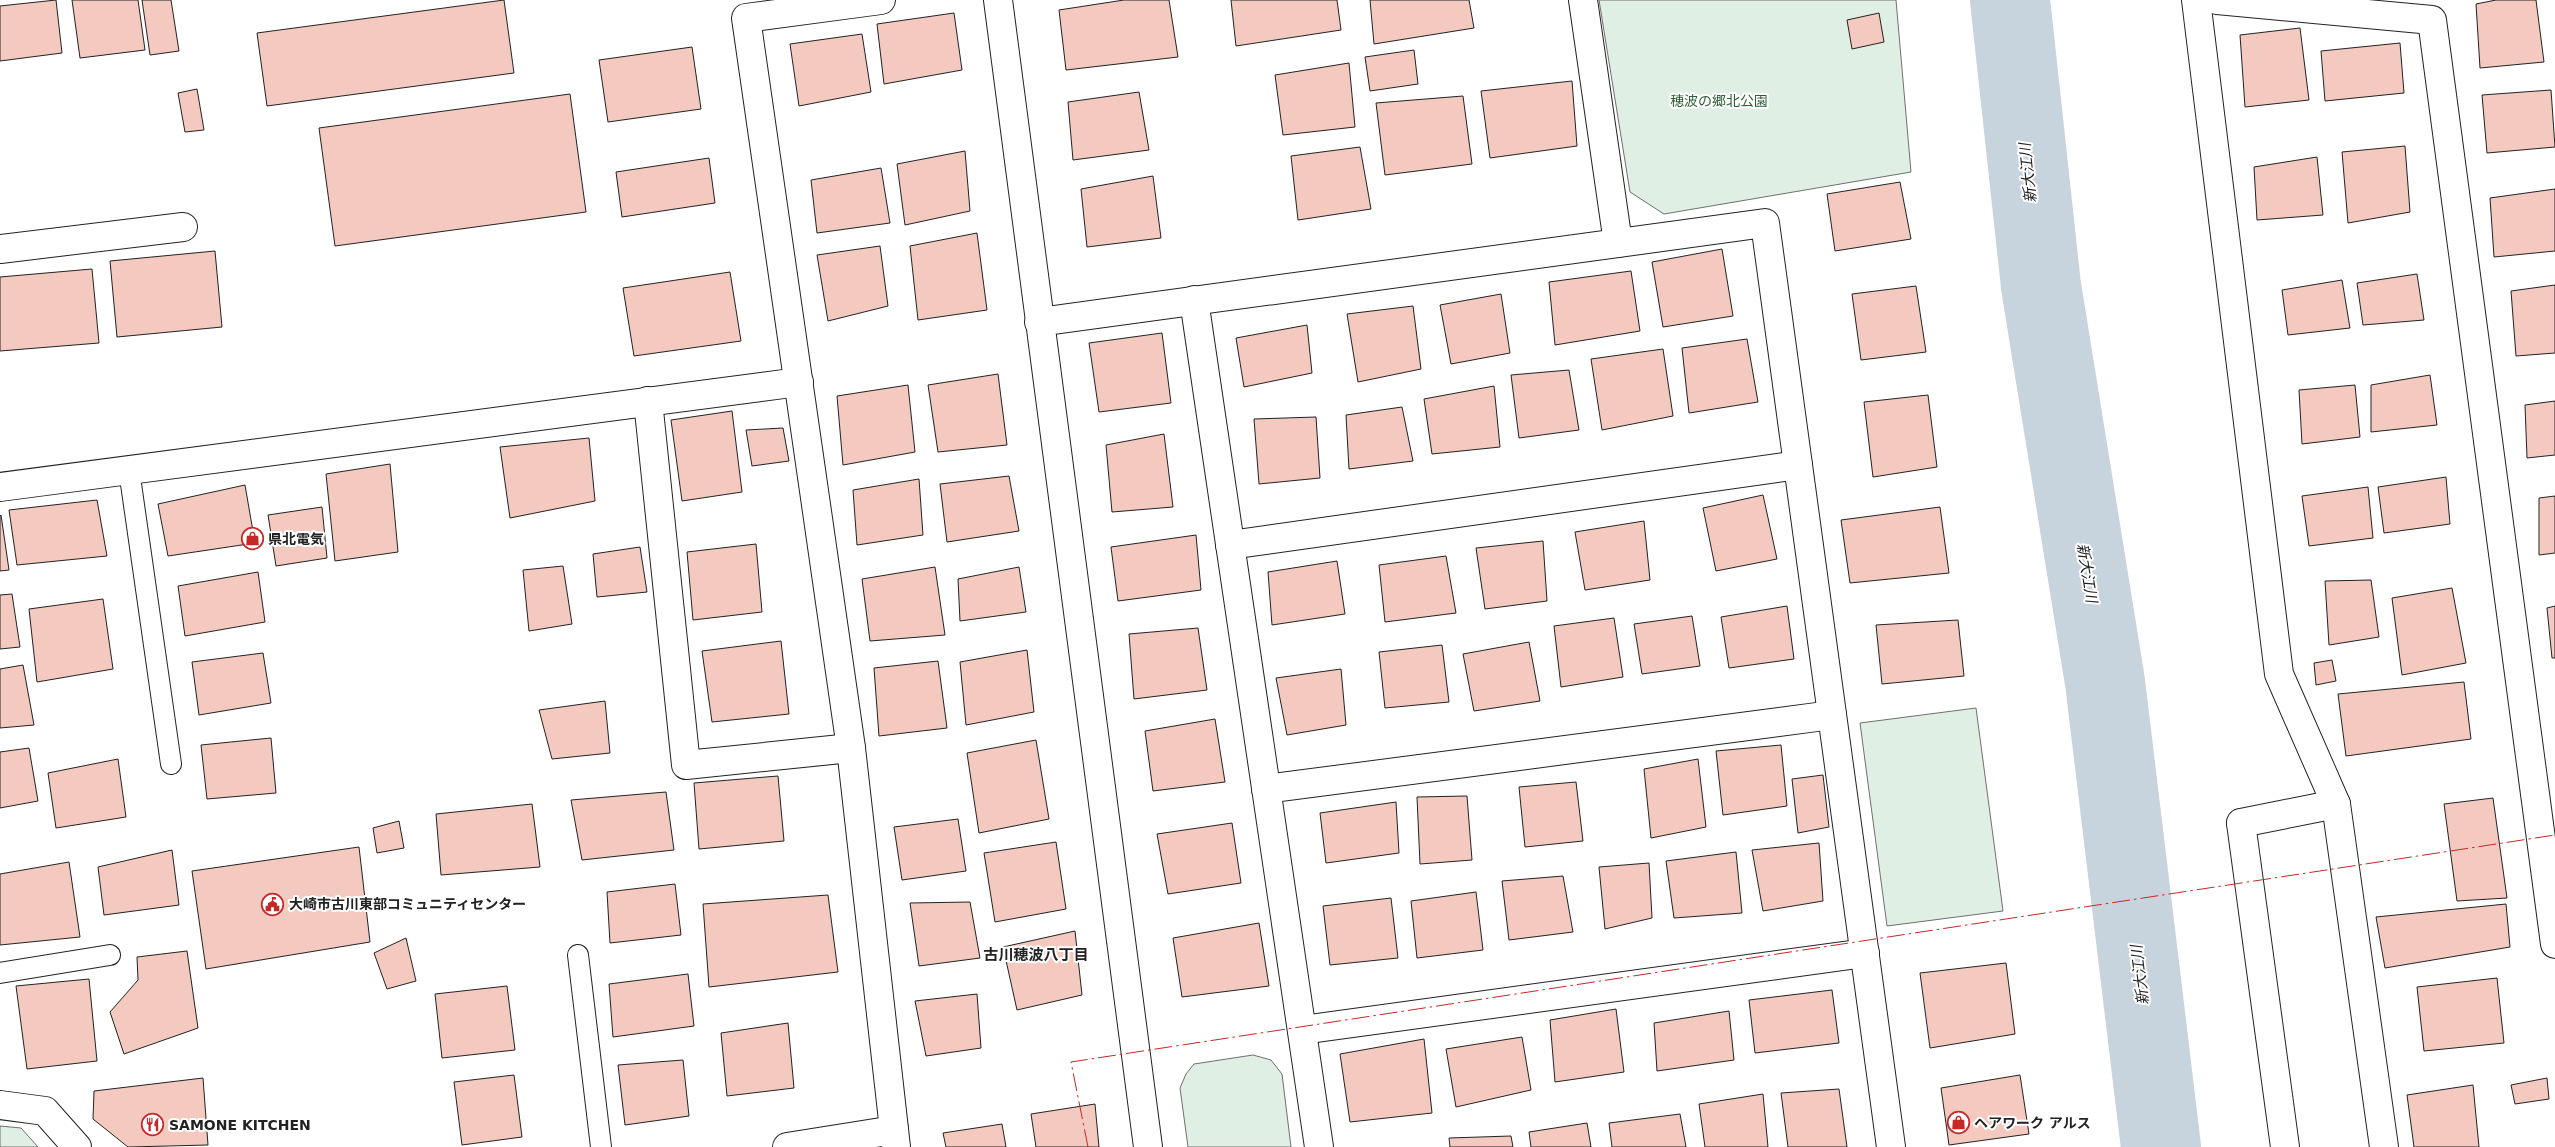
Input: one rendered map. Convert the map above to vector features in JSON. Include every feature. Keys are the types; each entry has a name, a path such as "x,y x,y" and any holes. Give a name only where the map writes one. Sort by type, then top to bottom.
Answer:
{"street":[{"path":"787,1147 895,1138 851,748 746,18 881,0"},
{"path":"998,0 1148,1147"},
{"path":"1583,0 1618,243"},
{"path":"2196,0 2279,674 2336,804 2384,1147"},
{"path":"2217,0 2432,20 2555,944"},
{"path":"1039,322 1765,223 1891,1147"},
{"path":"0,249 183,227"},
{"path":"1194,300 1319,1147"},
{"path":"0,487 798,382"},
{"path":"648,401 686,764 851,748"},
{"path":"1230,545 1798,465"},
{"path":"1266,789 1832,715"},
{"path":"2285,1147 2241,823 2336,804"},
{"path":"1302,1030 1865,953"},
{"path":"0,1105 45,1111 77,1147"}],"lane":[{"path":"129,470 171,764"},
{"path":"0,973 110,955"},
{"path":"578,955 601,1147"}],"green space":[{"name":"穂波の郷北公園","path":"1599,0 1896,0 1911,172 1664,214 1630,192"},
{"path":"1976,708 2003,911 1887,926 1860,723"},
{"path":"1253,1055 1271,1060 1282,1074 1291,1147 1188,1147 1180,1088 1186,1074 1194,1064"},
{"path":"0,1126 21,1128 38,1147 0,1147"}],"building":[{"path":"56,0 62,53 0,61 0,6"},
{"path":"72,0 138,0 145,50 80,58"},
{"path":"142,0 171,0 179,51 150,55"},
{"path":"504,0 514,73 267,106 257,33"},
{"path":"1124,0 1169,0 1178,57 1066,70 1059,10"},
{"path":"1231,0 1337,0 1341,30 1236,46"},
{"path":"1370,0 1469,0 1474,28 1374,44"},
{"path":"2496,0 2536,0 2544,62 2480,68 2476,4"},
{"path":"954,13 962,70 884,84 877,24"},
{"path":"1879,13 1884,42 1852,49 1847,20"},
{"path":"2300,28 2309,100 2245,107 2240,35"},
{"path":"862,34 871,92 799,106 790,44"},
{"path":"2400,43 2404,93 2325,101 2321,51"},
{"path":"692,47 701,109 608,122 599,60"},
{"path":"1414,50 1418,84 1370,91 1365,57"},
{"path":"1349,63 1355,127 1283,135 1275,75"},
{"path":"1572,81 1577,146 1490,158 1481,91"},
{"path":"197,89 204,130 185,132 178,93"},
{"path":"2551,90 2555,147 2487,153 2482,95"},
{"path":"1139,92 1149,150 1073,160 1068,102"},
{"path":"570,94 586,212 335,246 319,128"},
{"path":"1463,96 1472,164 1385,175 1376,103"},
{"path":"2405,146 2410,212 2348,223 2342,152"},
{"path":"1360,147 1371,209 1298,220 1291,156"},
{"path":"965,151 970,211 905,225 897,164"},
{"path":"2317,157 2323,215 2257,220 2254,167"},
{"path":"709,158 715,203 622,217 616,172"},
{"path":"881,168 890,223 817,233 811,180"},
{"path":"1153,176 1161,238 1087,247 1081,189"},
{"path":"1900,182 1911,239 1835,251 1827,194"},
{"path":"2555,189 2555,251 2494,257 2490,198"},
{"path":"977,233 987,310 918,320 910,246"},
{"path":"880,246 888,306 828,321 817,255"},
{"path":"1722,249 1733,316 1663,327 1652,262"},
{"path":"215,251 222,327 117,337 110,261"},
{"path":"92,269 99,343 0,351 0,277"},
{"path":"1631,271 1640,331 1555,345 1549,282"},
{"path":"730,272 741,341 634,356 623,288"},
{"path":"2417,274 2424,320 2363,325 2357,283"},
{"path":"2342,280 2350,328 2288,335 2282,290"},
{"path":"2555,285 2555,353 2516,356 2511,291"},
{"path":"1916,286 1926,352 1861,360 1852,294"},
{"path":"1501,294 1510,353 1451,364 1440,305"},
{"path":"1413,306 1421,369 1358,382 1347,314"},
{"path":"1307,325 1312,373 1244,387 1236,338"},
{"path":"1162,333 1171,403 1099,412 1089,343"},
{"path":"1747,339 1758,402 1689,413 1682,348"},
{"path":"1663,349 1673,416 1602,430 1591,359"},
{"path":"1569,370 1579,430 1519,438 1511,375"},
{"path":"998,374 1007,445 938,452 928,385"},
{"path":"2430,375 2437,425 2371,432 2371,385"},
{"path":"908,385 915,452 843,465 837,396"},
{"path":"2355,385 2360,437 2302,444 2299,390"},
{"path":"1494,386 1500,447 1432,454 1424,399"},
{"path":"1928,395 1937,467 1873,477 1864,402"},
{"path":"2555,401 2555,455 2527,458 2525,405"},
{"path":"1402,407 1413,461 1349,469 1346,415"},
{"path":"732,411 742,492 682,501 671,420"},
{"path":"1316,417 1320,478 1259,484 1254,419"},
{"path":"783,428 789,461 752,466 746,430"},
{"path":"1164,434 1173,507 1112,512 1106,445"},
{"path":"589,438 595,501 510,518 500,447"},
{"path":"390,464 398,552 335,561 326,474"},
{"path":"1009,476 1019,531 947,542 940,484"},
{"path":"2446,477 2450,524 2384,533 2378,487"},
{"path":"919,479 923,535 857,545 853,490"},
{"path":"245,485 255,543 168,556 158,504"},
{"path":"2368,487 2373,538 2309,546 2302,496"},
{"path":"1763,495 1777,559 1716,571 1703,508"},
{"path":"2555,496 2555,553 2539,555 2539,498"},
{"path":"97,500 107,556 17,565 9,510"},
{"path":"322,507 327,558 276,566 268,515"},
{"path":"1940,507 1949,573 1850,583 1841,520"},
{"path":"0,516 9,570 0,571"},
{"path":"1644,521 1650,580 1585,590 1575,532"},
{"path":"1196,535 1201,590 1118,601 1111,547"},
{"path":"1543,541 1547,601 1485,609 1476,548"},
{"path":"756,544 762,612 693,620 687,552"},
{"path":"640,547 647,592 597,597 593,554"},
{"path":"1446,556 1456,613 1385,622 1379,565"},
{"path":"1337,561 1345,614 1272,625 1268,572"},
{"path":"563,566 572,624 529,631 523,570"},
{"path":"935,567 945,635 870,641 862,579"},
{"path":"1019,567 1026,612 960,621 958,579"},
{"path":"258,572 265,622 185,636 178,586"},
{"path":"2371,580 2379,637 2329,645 2325,581"},
{"path":"2452,588 2466,663 2402,675 2392,598"},
{"path":"12,594 20,647 0,649 0,595"},
{"path":"103,599 113,669 37,682 29,609"},
{"path":"1787,606 1794,659 1729,668 1721,617"},
{"path":"2555,606 2555,658 2552,658 2547,608"},
{"path":"1692,616 1700,666 1642,674 1634,624"},
{"path":"1614,618 1623,677 1561,687 1554,626"},
{"path":"1958,620 1964,676 1882,684 1876,625"},
{"path":"1198,628 1207,690 1134,699 1129,634"},
{"path":"781,641 789,714 712,722 702,651"},
{"path":"1529,642 1540,701 1474,711 1463,654"},
{"path":"1442,645 1449,702 1385,708 1379,652"},
{"path":"1027,650 1034,712 966,725 960,662"},
{"path":"263,653 271,703 199,715 192,662"},
{"path":"2332,660 2336,681 2316,685 2314,663"},
{"path":"938,661 947,728 879,736 874,668"},
{"path":"23,665 34,725 0,728 0,669"},
{"path":"1341,669 1346,725 1287,735 1276,678"},
{"path":"2464,682 2471,739 2346,756 2338,694"},
{"path":"605,701 610,753 552,759 539,710"},
{"path":"1215,719 1225,782 1153,791 1145,731"},
{"path":"271,738 276,793 207,799 201,745"},
{"path":"1036,740 1049,819 979,833 967,753"},
{"path":"1781,745 1787,806 1723,815 1716,751"},
{"path":"29,748 38,801 0,808 0,752"},
{"path":"118,759 126,817 56,828 48,773"},
{"path":"1698,759 1706,827 1651,838 1644,769"},
{"path":"1823,775 1829,827 1798,833 1792,779"},
{"path":"778,776 784,841 699,849 694,783"},
{"path":"1576,782 1583,841 1525,847 1519,787"},
{"path":"666,792 674,850 582,860 571,800"},
{"path":"1467,796 1472,860 1420,864 1417,797"},
{"path":"2493,798 2507,898 2457,901 2444,804"},
{"path":"1396,802 1399,853 1326,863 1320,813"},
{"path":"532,804 540,867 441,875 436,814"},
{"path":"958,819 966,871 902,880 894,827"},
{"path":"399,821 404,848 377,853 373,828"},
{"path":"1232,823 1241,883 1168,894 1157,834"},
{"path":"1056,842 1066,909 995,922 984,853"},
{"path":"1819,843 1823,901 1763,911 1752,850"},
{"path":"359,847 370,942 206,969 192,871"},
{"path":"172,850 179,905 104,915 98,867"},
{"path":"1736,852 1742,913 1674,918 1666,861"},
{"path":"69,862 80,937 0,945 0,874"},
{"path":"1649,863 1652,918 1605,929 1599,867"},
{"path":"1563,876 1573,932 1509,940 1502,881"},
{"path":"675,884 681,935 610,943 607,892"},
{"path":"1476,892 1483,950 1417,958 1411,901"},
{"path":"828,895 838,972 709,987 703,904"},
{"path":"1391,898 1398,958 1330,965 1323,906"},
{"path":"970,902 980,958 919,966 910,903"},
{"path":"2506,904 2510,947 2385,968 2376,917"},
{"path":"1259,923 1269,986 1182,997 1173,938"},
{"path":"1075,931 1082,995 1017,1010 1003,947"},
{"path":"406,938 416,981 387,989 374,953"},
{"path":"187,951 198,1028 124,1054 110,1012 138,980 137,957"},
{"path":"2006,963 2015,1034 1930,1048 1920,973"},
{"path":"688,974 694,1026 613,1037 609,984"},
{"path":"2497,978 2504,1043 2424,1051 2417,987"},
{"path":"89,979 97,1061 27,1069 16,986"},
{"path":"507,986 515,1050 442,1058 435,994"},
{"path":"1832,990 1839,1043 1755,1053 1749,1000"},
{"path":"977,994 981,1048 926,1056 915,1001"},
{"path":"1616,1009 1624,1072 1555,1082 1550,1020"},
{"path":"1729,1011 1734,1060 1657,1071 1654,1023"},
{"path":"788,1023 794,1088 727,1096 721,1033"},
{"path":"1522,1037 1531,1090 1456,1107 1446,1049"},
{"path":"1424,1039 1432,1113 1350,1122 1340,1054"},
{"path":"683,1060 689,1116 625,1125 618,1065"},
{"path":"514,1075 522,1137 462,1145 454,1082"},
{"path":"2020,1075 2029,1134 1949,1145 1941,1088"},
{"path":"203,1078 208,1145 128,1147 93,1119 94,1091"},
{"path":"2547,1078 2549,1099 2515,1104 2511,1085"},
{"path":"2473,1085 2479,1147 2414,1147 2407,1095"},
{"path":"1839,1089 1847,1147 1788,1147 1781,1093"},
{"path":"1763,1094 1768,1147 1705,1147 1699,1104"},
{"path":"1095,1104 1099,1147 1036,1147 1031,1114"},
{"path":"1680,1114 1686,1147 1612,1147 1609,1123"},
{"path":"1587,1123 1591,1147 1531,1147 1529,1132"},
{"path":"1002,1124 1006,1147 946,1147 943,1133"},
{"path":"1511,1136 1513,1147 1450,1147 1449,1138"}],"waterway":[{"name":"新大江川","path":"2010,0 2041,286 2105,682 2161,1147"}],"power":[{"path":"1088,1147 1071,1062 2555,835"}],"place":[{"name":"県北電気","path":"252,539"},
{"name":"大崎市古川東部コミュニティセンター","path":"273,904"},
{"name":"ヘアワーク アルス","path":"1958,1123"},
{"name":"SAMONE KITCHEN","path":"153,1125"}],"district":[{"name":"古川穂波八丁目","path":"1036,955"}]}
